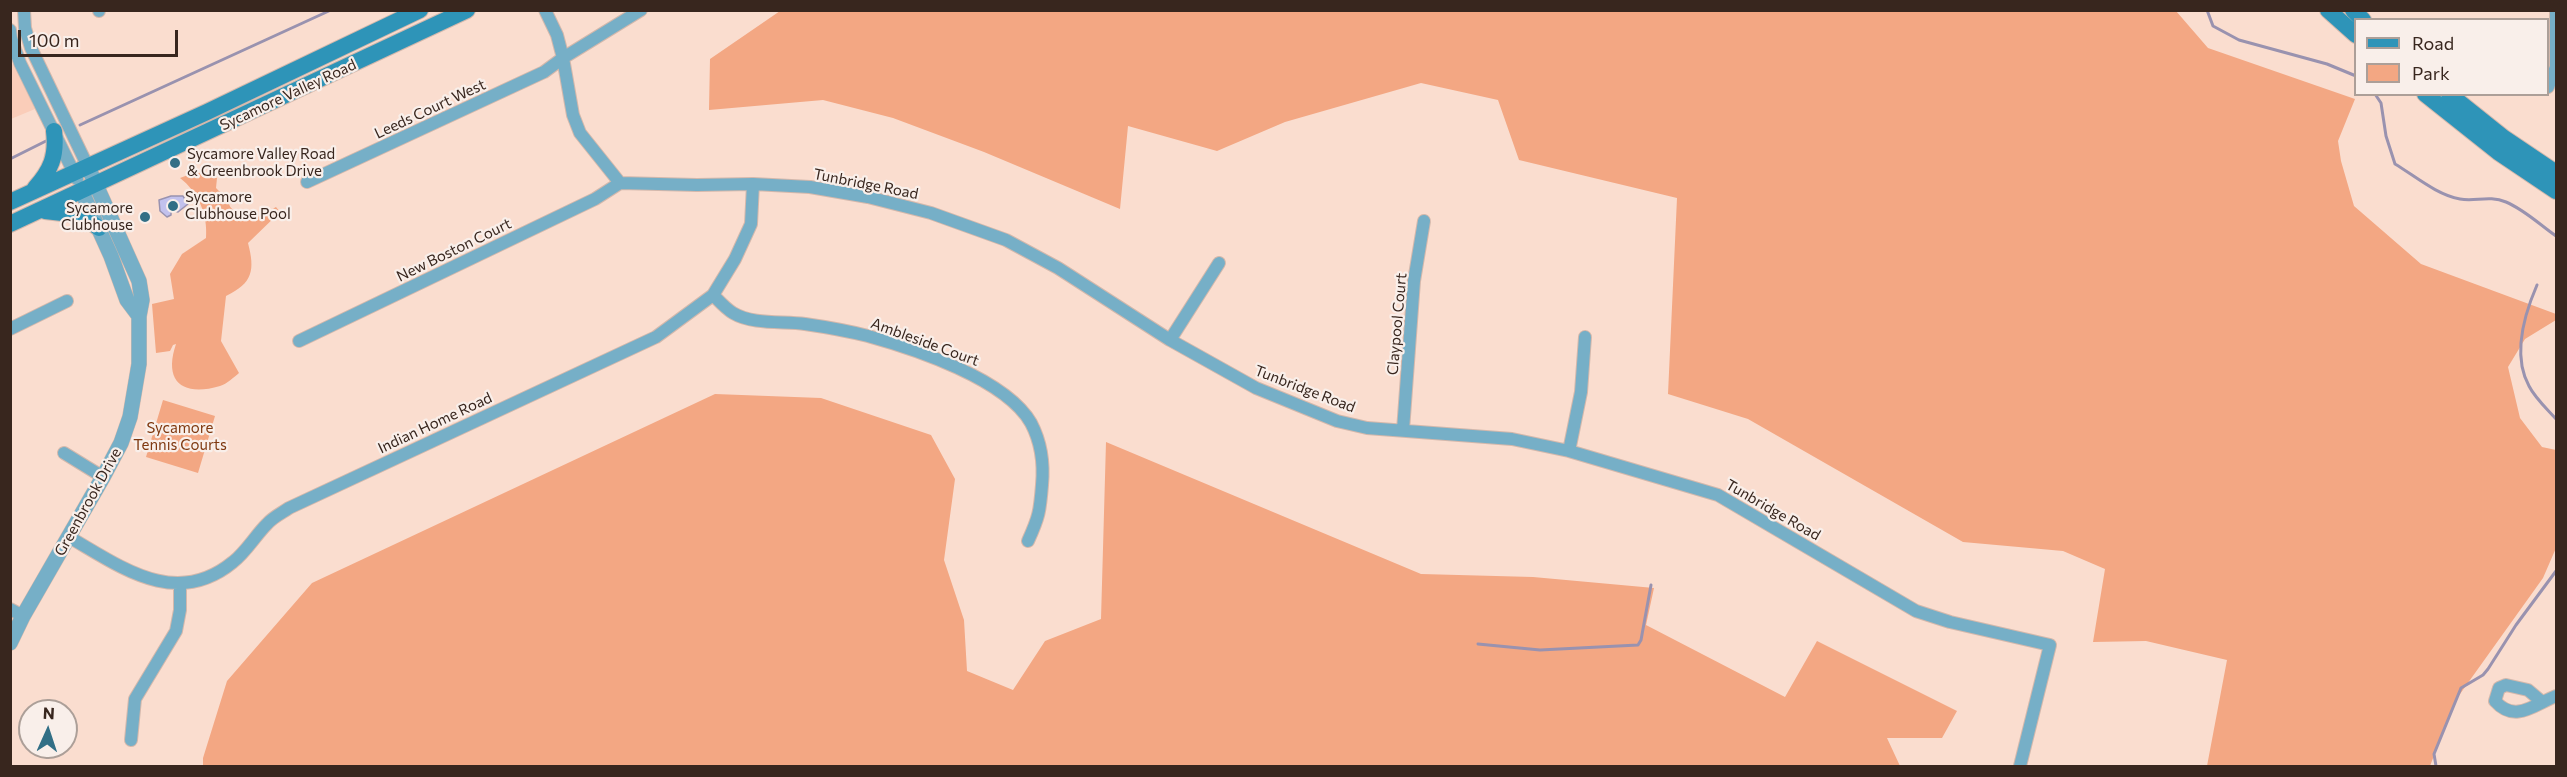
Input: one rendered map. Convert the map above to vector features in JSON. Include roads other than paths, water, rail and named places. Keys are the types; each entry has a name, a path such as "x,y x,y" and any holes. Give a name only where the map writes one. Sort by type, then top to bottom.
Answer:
{"main road":[{"name":"Sycamore Valley Road","path":"10,202 420,10"},
{"name":"Sycamore Valley Road","path":"10,224 89,189 467,10"},
{"path":"2328,10 2354,34"},
{"path":"2428,96 2498,152 2556,191"},
{"path":"2452,96 2504,138 2556,173"},
{"path":"33,191 47,175 54,159 54,131"},
{"path":"38,212 54,211 80,215 99,228"}],"street":[{"path":"24,10 25,28 31,48 81,170"},
{"path":"545,10 557,35 573,115 580,133 620,183"},
{"name":"Leeds Court West","path":"307,182 544,72 641,10"},
{"path":"2549,83 2556,67 2556,10"},
{"path":"10,30 20,63 54,131 81,170"},
{"name":"Greenbrook Drive","path":"10,643 17,613 69,537 121,442 137,390 140,364 139,316 142,300 139,281 81,170"},
{"name":"Tunbridge Road","path":"620,183 810,187 868,197 931,213 1006,240 1067,274 1170,340 1256,388 1337,421 1367,428 1512,439 1569,451 1718,495 1916,610 1950,622 2050,645 2020,766"},
{"name":"New Boston Court","path":"299,341 595,199 620,183"},
{"name":"Indian Home Road","path":"69,537 132,574 159,582 180,584 210,577 234,562 268,521 289,508 656,337 712,295 735,259 751,224 753,184"},
{"name":"Greenbrook Drive","path":"89,189 99,228 128,300 139,316"},
{"name":"Claypool Court","path":"1403,430 1414,281 1424,221"},
{"path":"1170,340 1219,263"},
{"name":"Ambleside Court","path":"712,295 733,314 753,320 806,324 868,336 934,358 982,379 1008,397 1030,422 1038,442 1044,468 1040,516 1028,541"},
{"path":"10,329 67,301"},
{"path":"1569,451 1581,392 1585,337"},
{"path":"64,453 103,477"},
{"path":"131,740 135,699 176,631 180,610 180,584"},
{"path":"2541,701 2556,696"}],"water":[{"name":"Sycamore Clubhouse Pool","path":"171,196 183,196 188,204 178,212 171,210 171,215 167,217 160,211 159,200"}],"waterway":[{"path":"80,125 331,10"},
{"path":"2207,10 2213,26 2239,40 2327,64 2354,75"},
{"path":"2376,96 2381,103 2386,136 2395,164 2451,197 2466,200 2494,199 2513,205 2556,236"},
{"path":"10,159 46,141"},
{"path":"2537,285 2524,322 2521,361 2524,374 2532,390 2556,419"},
{"path":"2436,766 2434,754 2461,688 2483,675 2488,669 2516,625 2556,571"},
{"path":"1478,644 1540,650 1638,645 1641,640 1651,585"}],"place":[{"name":"Sycamore Valley Road & Greenbrook Drive","path":"175,163"},
{"name":"Sycamore Clubhouse Pool","path":"173,206"},
{"name":"Sycamore Clubhouse","path":"145,217"}],"park label":[{"name":"Sycamore Tennis Courts","path":"180,436"}]}
